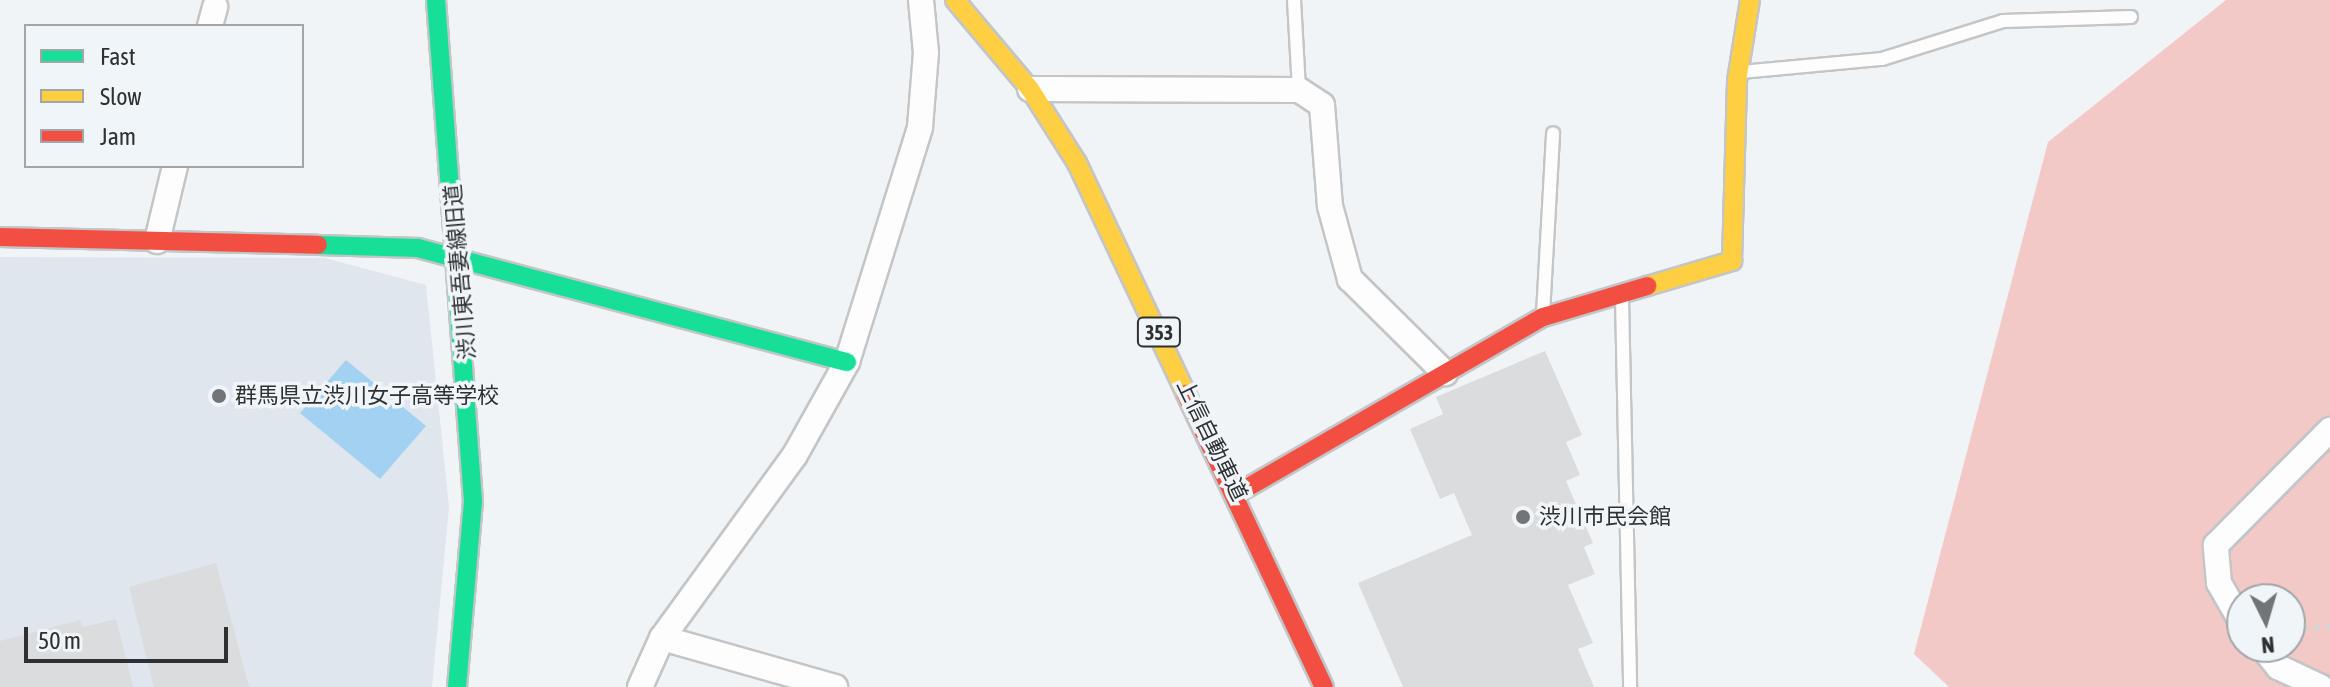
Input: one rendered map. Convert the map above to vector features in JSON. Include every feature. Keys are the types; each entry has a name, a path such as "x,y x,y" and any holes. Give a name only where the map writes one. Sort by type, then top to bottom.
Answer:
{"main road":[{"name":"渋川東吾妻線旧道","path":"436,0 460,256 473,501 457,687"},
{"name":"上信自動車道","path":"955,0 1030,89 1077,163 1238,493 1324,687"},
{"path":"1238,493 1543,317 1622,291 1732,261 1739,72 1750,0"},
{"path":"0,237 418,248 460,256 847,362"}],"street":[{"path":"640,687 662,638 795,455 847,362 920,127 926,53 921,0"},
{"path":"1030,89 1299,90 1322,105 1330,206 1350,279 1445,373"},
{"path":"157,241 175,168"},
{"path":"2226,595 2219,583 2216,545 2330,430"},
{"path":"662,638 787,680 835,687"},
{"path":"2275,663 2321,687"}],"lane":[{"path":"1294,0 1299,90"},
{"path":"1739,72 1882,59 2003,21 2131,17"},
{"path":"1543,317 1553,133"},
{"path":"1622,291 1630,687"}],"path":[{"path":"2306,628 2330,626"}],"shaded area":[{"path":"2226,0 2330,0 2330,687 1949,687 1914,654 2048,142"},
{"name":"群馬県立渋川女子高等学校","path":"0,257 325,258 426,285 449,507 432,687 0,687"}],"water":[{"path":"346,360 426,426 380,479 300,413"}],"building":[{"name":"渋川市民会館","path":"1545,351 1582,435 1566,442 1580,475 1566,481 1593,543 1584,547 1595,574 1568,585 1593,643 1578,649 1594,687 1403,687 1358,583 1472,535 1454,493 1440,499 1410,429 1443,414 1436,397"},
{"path":"216,563 249,687 154,687 129,587"},
{"path":"116,619 133,687 0,687 0,641 80,620 83,627"}],"traffic: fast":[{"path":"436,0 473,501 457,687"},
{"path":"318,245 418,248 847,362"}],"traffic: slow":[{"path":"955,0 1030,89 1077,163 1186,394"},
{"path":"1647,286 1732,261 1737,81 1750,0"}],"traffic: jam":[{"path":"0,237 318,245"},
{"path":"1238,493 1543,317 1647,286"},
{"path":"1186,394 1324,687"}],"place":[{"name":"群馬県立渋川女子高等学校","path":"219,396"},
{"name":"渋川市民会館","path":"1523,517"}]}
